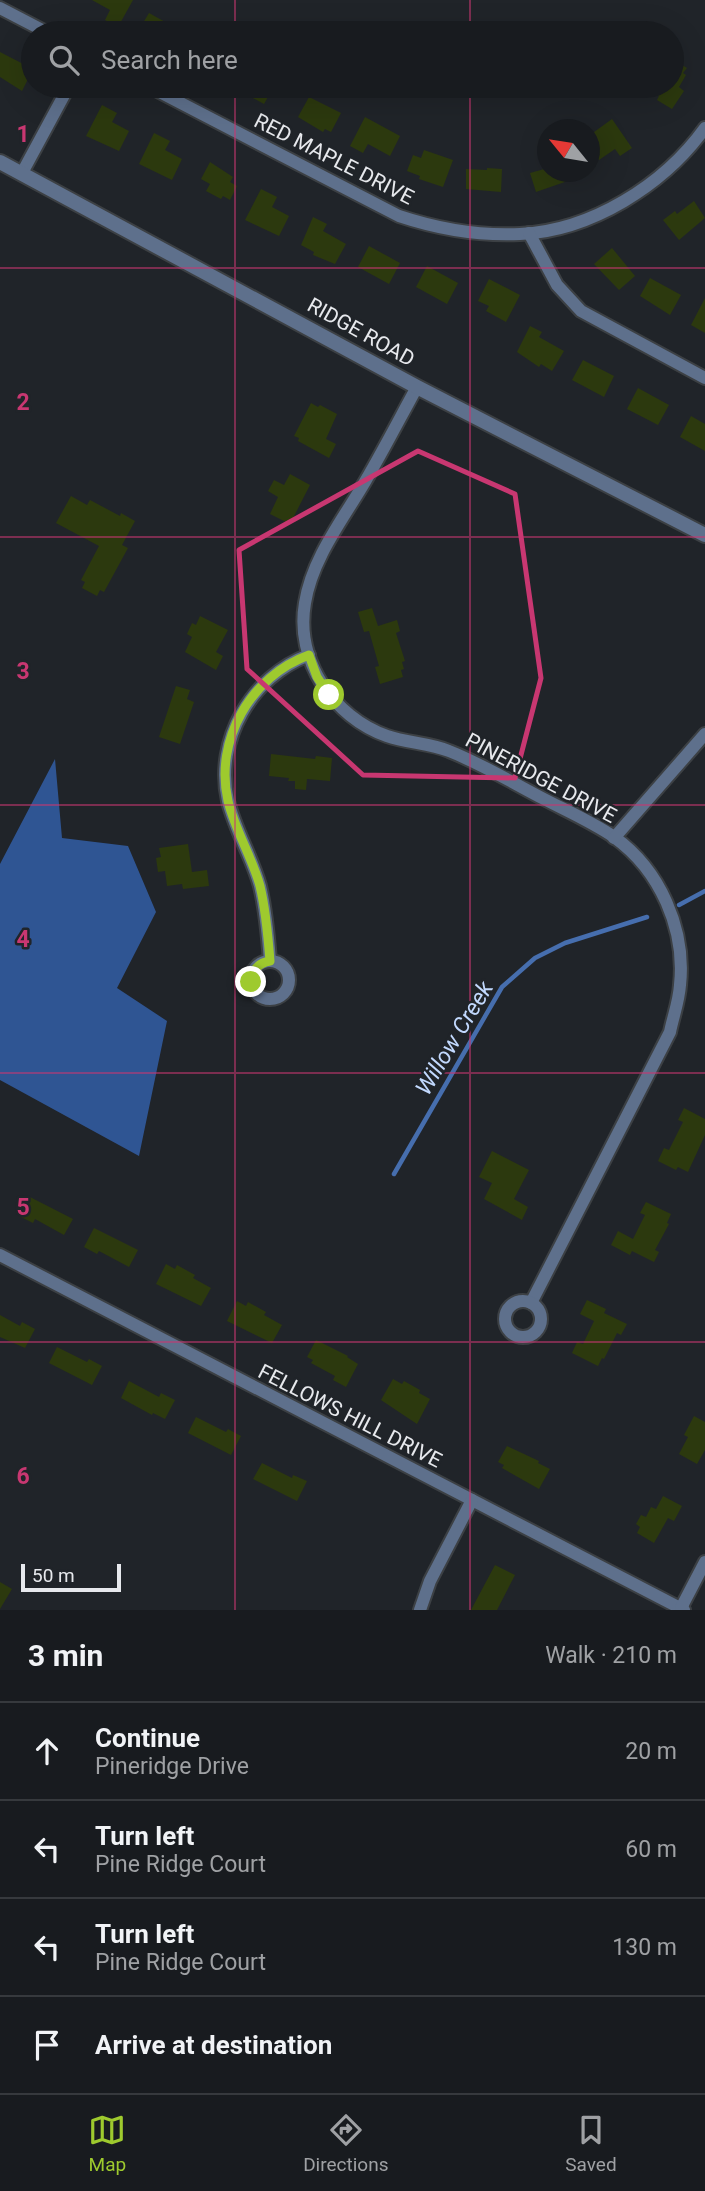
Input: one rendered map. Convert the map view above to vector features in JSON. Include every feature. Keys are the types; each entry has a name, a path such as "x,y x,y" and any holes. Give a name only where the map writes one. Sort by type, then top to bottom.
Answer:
{"street":[{"path":"0,8 25,21"},
{"path":"22,173 63,98"},
{"name":"RED MAPLE DRIVE","path":"171,98 399,216 429,226 461,232 529,233 581,220 635,194 680,158 705,128"},
{"name":"RIDGE ROAD","path":"0,162 417,387 705,535"},
{"path":"529,233 557,285 581,310 705,378"},
{"name":"PINERIDGE DRIVE","path":"417,387 324,551 312,579 303,620 309,655 317,677 329,695 358,721 389,737 448,750 614,838 647,870 672,914 680,950 680,986 670,1032 531,1303"},
{"path":"270,961 267,920 260,886 228,799 226,759 236,725 245,706 259,687 293,661 309,655"},
{"path":"614,838 705,734"},
{"name":"FELLOWS HILL DRIVE","path":"0,1255 682,1609"},
{"path":"420,1610 430,1581 472,1500"},
{"path":"682,1609 705,1562"}],"highlighted area":[{"path":"418,451 515,494 541,678 515,778 363,775 247,669 239,550"}],"shaded area":[{"path":"55,759 62,838 128,846 156,912 117,988 167,1021 139,1156 0,1080 0,864"}],"building":[{"path":"92,0 133,0 121,21 105,20 110,10"},
{"path":"149,13 163,21 144,21"},
{"path":"0,52 21,63 21,90 0,77"},
{"path":"253,98 267,98 264,104"},
{"path":"308,98 341,113 331,132 325,129 323,132 298,117"},
{"path":"658,98 679,98 672,109 657,100"},
{"path":"102,105 117,113 112,122 129,131 119,151 86,136"},
{"path":"365,117 400,136 390,156 368,144 363,153 350,146"},
{"path":"612,119 632,148 620,156 615,149 600,159 600,128"},
{"path":"154,133 170,141 165,150 182,159 172,180 139,164"},
{"path":"424,150 453,160 443,187 419,179 420,176 407,171 413,155 421,158"},
{"path":"210,162 233,177 230,182 237,186 230,200 223,196 221,199 206,191 210,184 201,179"},
{"path":"466,169 502,169 501,192 466,189"},
{"path":"537,171 537,182 565,182 536,192 530,173"},
{"path":"261,189 277,197 272,207 289,216 279,236 245,220"},
{"path":"694,201 705,218 679,240 663,220 675,211 677,214"},
{"path":"313,217 327,224 323,231 346,244 335,264 313,255 314,252 301,245"},
{"path":"369,246 400,263 389,284 358,267"},
{"path":"612,248 635,276 619,290 594,264"},
{"path":"427,266 458,283 447,304 416,287"},
{"path":"650,278 681,295 670,315 640,296"},
{"path":"489,279 520,295 506,322 486,311 489,306 478,301"},
{"path":"705,298 705,333 691,325"},
{"path":"530,326 542,332 539,337 564,351 552,371 541,364 539,367 517,352"},
{"path":"583,360 614,376 604,397 572,380"},
{"path":"638,388 669,405 658,425 627,409"},
{"path":"311,403 337,414 326,439 336,444 329,458 298,441 299,438 294,436"},
{"path":"691,416 705,424 705,451 680,437"},
{"path":"290,474 310,485 290,524 270,514 278,497 268,491 274,480 284,485"},
{"path":"71,496 87,505 90,500 135,521 122,545 128,548 104,592 100,590 97,596 82,588 85,582 81,580 99,546 56,523"},
{"path":"372,608 378,626 397,620 400,631 396,633 405,661 402,662 404,669 401,670 403,677 380,684 375,667 379,666 369,631 364,632 358,612"},
{"path":"200,616 228,630 216,652 223,656 216,670 185,652 192,637 187,634 192,623 196,625"},
{"path":"176,686 190,690 187,699 194,702 180,744 159,737"},
{"path":"271,754 315,759 316,756 332,758 330,781 307,779 306,790 295,789 295,781 288,781 289,778 269,776"},
{"path":"188,844 192,872 207,870 209,886 183,889 182,884 167,886 165,871 158,872 156,858 161,857 159,848"},
{"path":"684,1108 705,1119 705,1135 688,1172 678,1167 676,1170 658,1161 664,1148 669,1150 683,1122 678,1120"},
{"path":"492,1151 529,1170 514,1199 528,1207 522,1220 484,1199 492,1183 479,1177"},
{"path":"30,1197 73,1219 64,1235 35,1219 33,1223 19,1216"},
{"path":"646,1202 671,1214 667,1223 669,1224 655,1250 659,1252 654,1262 632,1251 630,1255 611,1245 618,1231 633,1239 645,1215 640,1213"},
{"path":"94,1228 138,1250 129,1267 99,1251 97,1254 84,1247"},
{"path":"166,1264 175,1269 177,1265 211,1288 201,1306 156,1284"},
{"path":"587,1300 606,1309 604,1313 627,1324 621,1335 617,1333 598,1366 572,1353 577,1342 583,1344 594,1321 580,1314"},
{"path":"237,1301 246,1306 248,1302 282,1325 272,1343 227,1321"},
{"path":"0,1315 20,1326 22,1322 35,1329 25,1348 0,1337"},
{"path":"316,1340 358,1364 346,1387 333,1380 335,1376 311,1363 313,1360 307,1357"},
{"path":"57,1347 87,1362 89,1359 102,1366 92,1385 49,1363"},
{"path":"393,1379 402,1384 404,1381 430,1399 417,1424 381,1400"},
{"path":"129,1381 159,1397 161,1393 175,1400 165,1419 121,1398"},
{"path":"694,1416 705,1422 705,1450 697,1464 679,1454 688,1437 684,1435"},
{"path":"196,1417 226,1432 228,1429 241,1436 231,1455 188,1433"},
{"path":"507,1446 550,1469 539,1489 502,1468 504,1465 498,1462"},
{"path":"262,1463 292,1478 293,1475 307,1481 297,1501 253,1479"},
{"path":"663,1496 682,1506 674,1521 668,1518 654,1543 637,1533 640,1527 636,1524 641,1515 646,1517 651,1507 656,1509"},
{"path":"495,1565 515,1575 497,1610 471,1610"},
{"path":"0,1582 12,1589 0,1609"}],"waterway":[{"name":"Willow Creek","path":"679,905 705,891"},
{"name":"Willow Creek","path":"394,1174 502,987 535,958 565,943 647,917"}],"route":[{"path":"251,982 251,976 258,965 270,961 267,920 260,886 228,799 225,777 229,742 250,698 259,687 293,661 309,655 317,677 329,695"}]}
